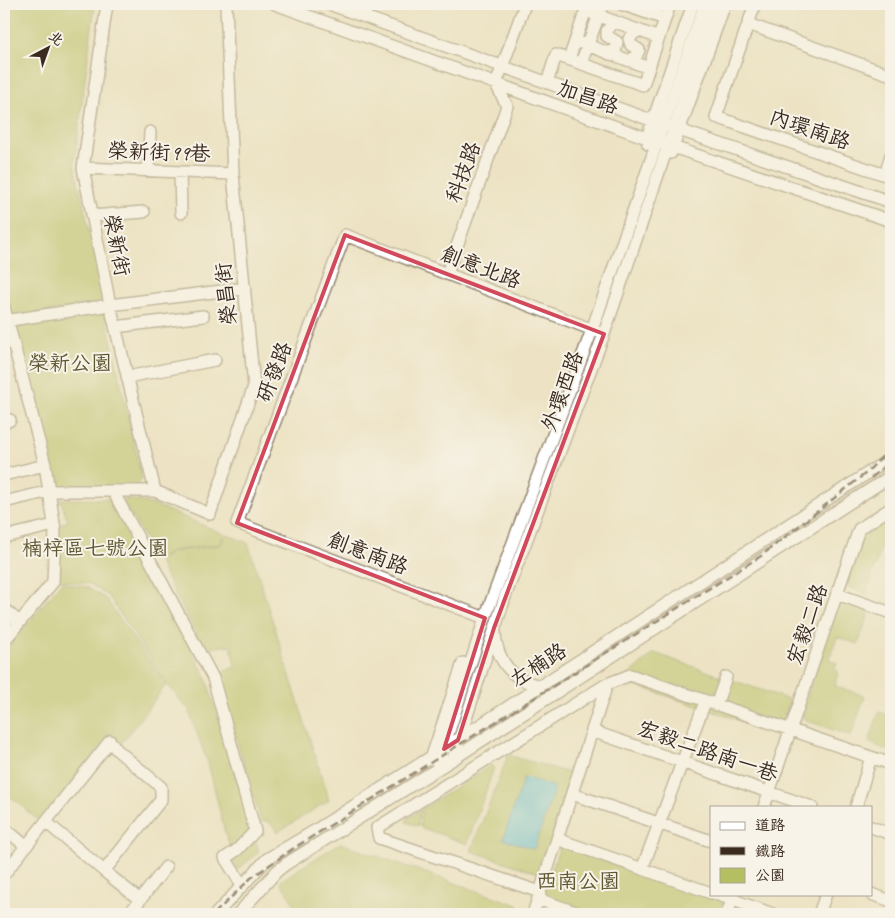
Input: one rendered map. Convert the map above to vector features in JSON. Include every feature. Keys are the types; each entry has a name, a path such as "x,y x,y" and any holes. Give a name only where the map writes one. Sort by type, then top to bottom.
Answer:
{"street":[{"name":"榮新街","path":"107,4 83,168 110,305 155,491"},
{"name":"榮昌街","path":"155,491 210,514 254,386 233,174 226,4"},
{"name":"加昌路","path":"275,4 287,6 496,84 662,143 891,221"},
{"name":"加昌路","path":"330,4 668,126 891,202"},
{"path":"364,16 369,4"},
{"path":"496,84 526,4"},
{"path":"581,63 598,50 616,48 617,42 607,36 607,19 603,4"},
{"path":"592,67 607,19 622,4 665,19"},
{"path":"617,76 626,60 638,55 639,50 631,45 629,39 644,12 657,8 657,4"},
{"path":"547,83 556,55 643,85 670,4"},
{"name":"外環西路","path":"668,126 693,4"},
{"name":"外環西路","path":"437,769 485,618 662,166 662,143 705,4"},
{"name":"外環西路","path":"453,760 494,628 598,332 648,163 662,143 716,4"},
{"name":"外環西路","path":"668,126 725,4"},
{"path":"755,4 748,24 891,75"},
{"path":"569,59 587,7 607,19 659,38"},
{"name":"內環南路","path":"748,24 716,117 888,176"},
{"path":"576,42 649,68"},
{"name":"科技路","path":"447,274 507,106 496,84"},
{"path":"148,171 150,132"},
{"path":"888,176 891,155"},
{"name":"榮新街99巷","path":"83,168 233,174"},
{"path":"180,172 181,213"},
{"path":"92,216 144,212"},
{"name":"創意北路","path":"345,235 598,332"},
{"name":"研發路","path":"237,523 345,235"},
{"path":"5,321 244,288"},
{"path":"4,307 5,321 45,465 54,525 52,582 4,641"},
{"path":"116,327 203,316"},
{"path":"127,377 215,360"},
{"name":"左楠路","path":"216,914 267,858 316,830 444,749 891,458"},
{"path":"4,475 45,465"},
{"name":"左楠路","path":"238,914 277,871 286,864 453,760 891,476"},
{"path":"4,502 50,491 155,491"},
{"path":"113,491 214,678 255,831 237,850 225,858 242,884"},
{"name":"宏毅二路","path":"764,806 859,529 891,508"},
{"name":"創意南路","path":"237,523 485,618"},
{"path":"4,537 54,525"},
{"path":"837,594 891,613"},
{"path":"4,609 19,622"},
{"name":"外環西路","path":"425,777 475,626 485,618"},
{"path":"494,628 495,642 499,654 512,673 527,683 541,686"},
{"path":"581,914 539,896 380,838 377,828 607,684 630,676 790,732 891,764"},
{"path":"716,705 726,678"},
{"path":"533,914 607,684"},
{"path":"642,869 680,762 705,702"},
{"name":"宏毅二路南一巷","path":"592,731 809,806"},
{"path":"4,874 110,741 117,750 161,787 162,794 161,800 104,871"},
{"path":"856,806 871,757"},
{"path":"572,794 710,840"},
{"path":"46,822 140,900"},
{"path":"872,827 891,834"},
{"path":"4,828 26,846"},
{"path":"557,839 710,893"},
{"path":"129,914 166,867"},
{"path":"872,894 891,901"},
{"path":"819,914 825,896"},
{"path":"727,914 733,897 773,914"}],"highlighted area":[{"path":"345,235 604,334 494,628 458,740 444,749 485,618 237,523"}],"green space":[{"path":"4,4 95,4 74,164 104,294 102,303 14,318 8,312 4,293"},
{"name":"榮新公園","path":"100,312 106,317 142,479 136,487 58,488 52,483 15,332 19,324"},
{"name":"楠梓區七號公園","path":"60,499 111,499 206,677 259,852 237,870 224,829 209,766 188,709 169,687 109,597 90,584 62,581 57,572 57,526 68,521"},
{"path":"129,499 155,505 224,534 220,544 172,551 158,560 123,502 123,500"},
{"path":"891,513 891,522 889,522 866,594 848,587 847,579 862,533"},
{"path":"226,534 248,543 329,800 278,832 268,821 261,822 217,674 235,667 231,645 204,649 158,561 173,552 220,545"},
{"path":"61,583 87,587 106,599 166,685 120,745 110,735 40,822 4,791 4,652"},
{"path":"842,601 870,611 858,644 837,637 829,659 837,663 834,670 838,671 835,686 865,696 851,736 805,720 802,714 836,605"},
{"path":"654,653 790,700 778,733 622,681"},
{"path":"879,712 891,716 891,752 869,742"},
{"path":"508,755 573,774 541,874 471,851"},
{"path":"491,765 494,768 467,844 420,827 422,809"},
{"path":"420,810 418,826 406,822 407,819"},
{"path":"340,843 518,905 522,914 300,914 280,881"},
{"name":"西南公園","path":"560,846 723,902 719,914 593,914 542,897"}],"water":[{"path":"524,777 555,787 534,849 503,839"}],"railway":[{"path":"214,914 251,878 294,848 761,556 866,473 891,448"},
{"path":"871,478 891,460"}]}
